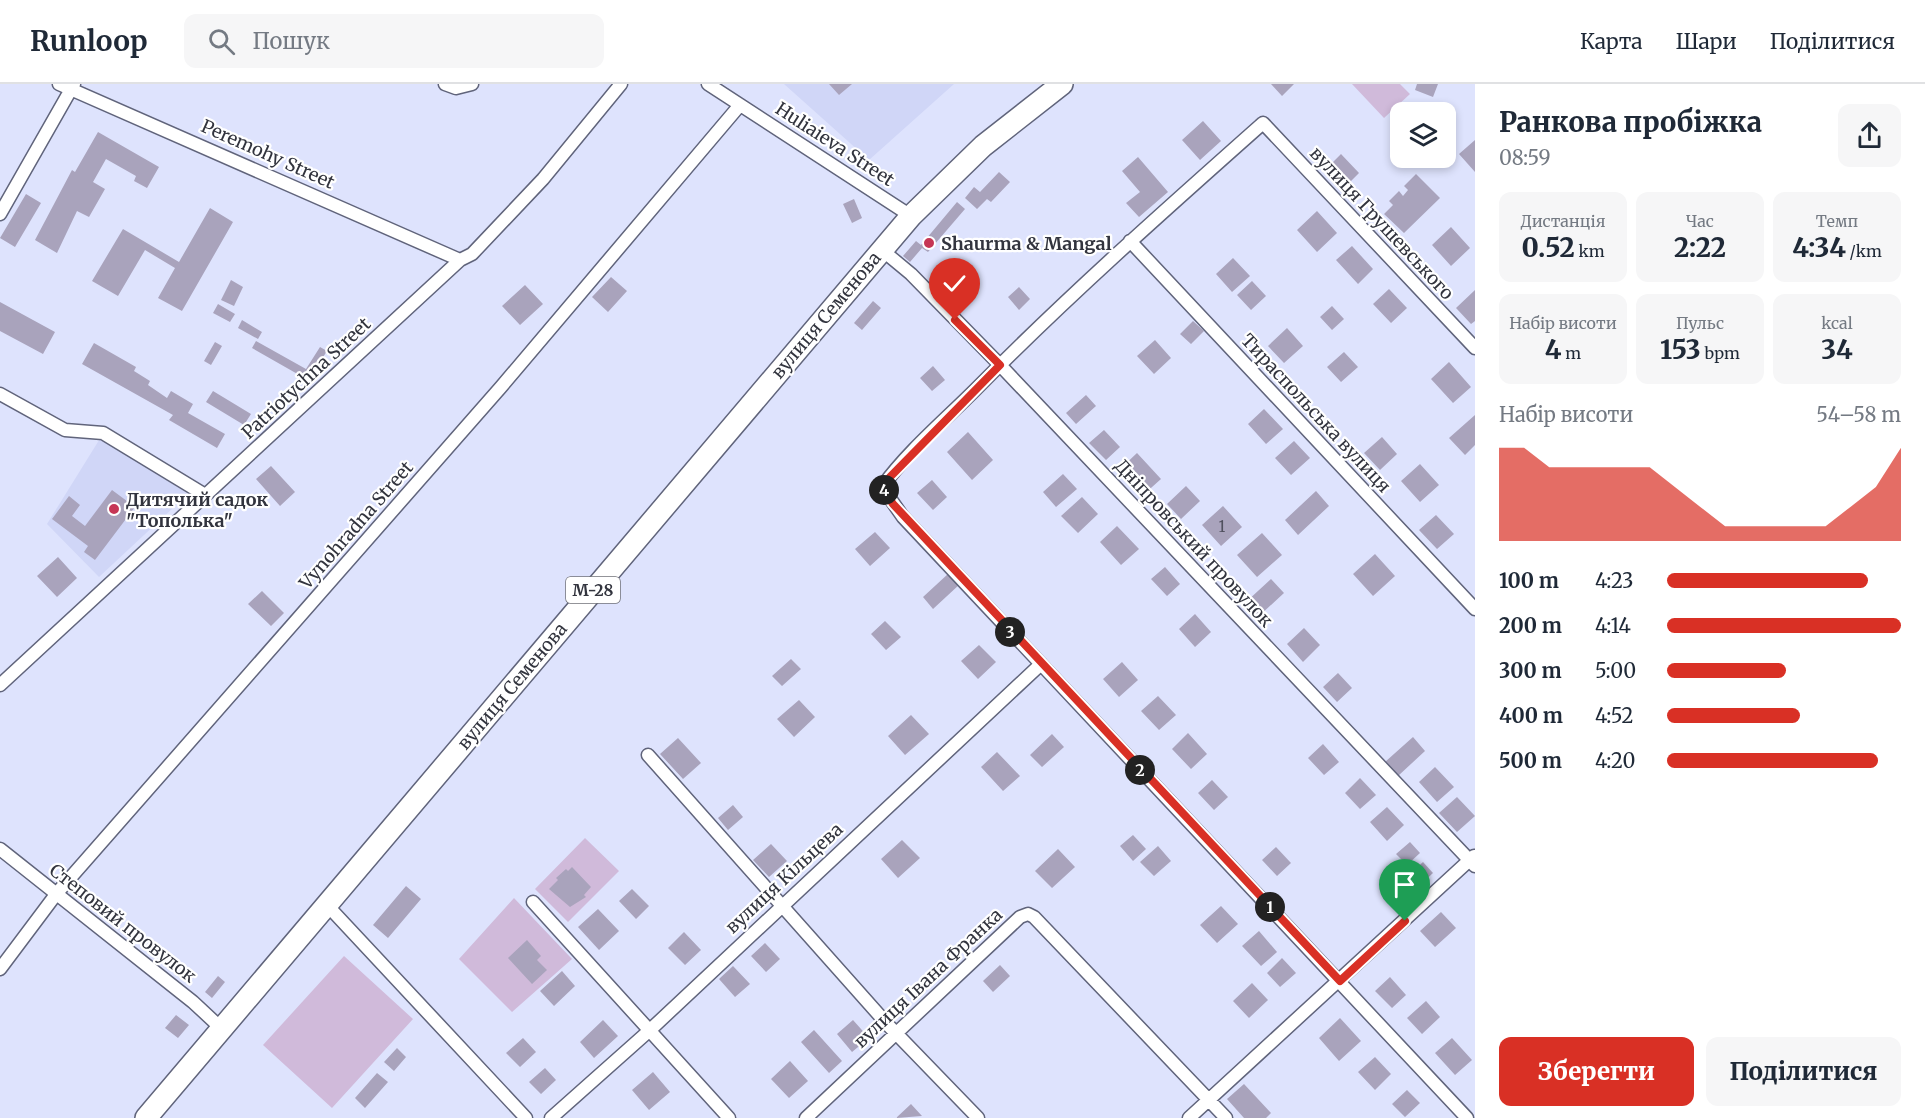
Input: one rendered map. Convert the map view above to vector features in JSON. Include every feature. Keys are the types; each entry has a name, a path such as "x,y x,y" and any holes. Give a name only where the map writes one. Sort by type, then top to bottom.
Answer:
{"highway":[{"name":"вулиця Семенова","path":"146,1118 911,216 983,146 1062,84"}],"street":[{"path":"445,84 456,88 472,84"},
{"name":"Huliaieva Street","path":"708,84 911,216"},
{"path":"0,214 68,85"},
{"name":"Peremohy Street","path":"68,85 460,260"},
{"name":"Patriotychna Street","path":"0,685 460,260 472,254 543,179 623,85"},
{"name":"Vynohradna Street","path":"0,969 57,893 501,387 740,105"},
{"name":"вулиця Грушевського","path":"1130,241 1263,123 1475,348"},
{"path":"1130,241 1000,365 900,465 882,488 903,517 1467,1118"},
{"name":"Тираспольська вулиця","path":"1130,241 1475,609"},
{"name":"Дніпровський провулок","path":"882,250 911,274 1000,365 1473,860"},
{"path":"0,394 65,430 103,433 205,495"},
{"name":"вулиця Кільцева","path":"551,1118 650,1030 780,905 1041,664"},
{"path":"648,755 780,905 978,1118"},
{"name":"Степовий провулок","path":"0,849 193,1002 222,1029"},
{"path":"1189,1118 1473,860"},
{"path":"533,902 729,1118"},
{"path":"327,905 526,1118"},
{"name":"вулиця Івана Франка","path":"806,1118 1020,917 1028,914 1226,1118"}],"shaded area":[{"path":"784,84 954,84 869,160"},
{"path":"1352,84 1400,84 1410,94 1401,102 1390,102 1390,112 1384,118"},
{"name":"Дитячий садок \"Тополька\"","path":"101,437 188,494 99,577 47,524"},
{"path":"585,838 619,871 568,922 535,889"},
{"path":"514,898 572,959 512,1012 459,959"},
{"path":"344,956 413,1019 332,1108 263,1045"}],"building":[{"path":"829,84 852,84 839,95"},
{"path":"1271,84 1294,84 1282,96"},
{"path":"1417,84 1438,84 1433,97 1415,90"},
{"path":"1203,121 1221,141 1200,160 1182,140"},
{"path":"98,132 159,167 147,188 134,181 136,176 106,159 93,182 105,189 89,217 77,211 57,253 35,240 72,170 75,172"},
{"path":"1475,140 1475,172 1459,154"},
{"path":"1341,154 1359,173 1345,187 1327,168"},
{"path":"1138,157 1168,192 1139,217 1126,203 1140,192 1122,171"},
{"path":"999,172 1010,182 991,202 987,199 977,209 965,198 974,187 980,192"},
{"path":"1416,174 1440,198 1404,233 1384,214 1393,205 1389,201 1399,191 1403,196 1408,190 1404,186"},
{"path":"26,194 41,203 15,247 0,238"},
{"path":"854,199 862,218 852,223 843,204"},
{"path":"957,202 965,209 928,252 922,248 910,262 903,256 916,241 921,245"},
{"path":"210,208 233,222 182,311 158,298 175,268 145,250 118,296 92,281 123,229 179,262"},
{"path":"1317,211 1337,233 1317,252 1297,230"},
{"path":"1451,227 1470,248 1451,266 1432,245"},
{"path":"1352,246 1373,269 1358,284 1336,260"},
{"path":"1233,258 1250,276 1232,292 1216,274"},
{"path":"611,277 627,291 608,312 592,297"},
{"path":"231,280 243,287 234,306 221,300"},
{"path":"1252,281 1266,296 1251,310 1237,295"},
{"path":"525,285 543,304 520,325 502,306"},
{"path":"1019,287 1030,299 1019,310 1008,297"},
{"path":"1389,289 1407,308 1391,323 1373,304"},
{"path":"1475,290 1475,321 1471,324 1456,308"},
{"path":"873,301 881,308 862,330 854,323"},
{"path":"0,302 55,332 43,354 0,331"},
{"path":"218,304 235,314 230,322 213,313"},
{"path":"1332,306 1344,319 1332,330 1320,317"},
{"path":"242,320 262,332 258,339 238,328"},
{"path":"1193,321 1204,331 1191,344 1180,334"},
{"path":"1287,328 1303,346 1284,363 1268,346"},
{"path":"1155,340 1171,358 1154,374 1137,356"},
{"path":"256,341 306,369 320,347 327,351 308,380 252,348"},
{"path":"215,342 222,346 211,365 204,361"},
{"path":"94,343 136,367 134,371 150,381 148,385 167,398 171,391 193,404 188,413 225,434 217,448 169,420 173,415 82,364"},
{"path":"1344,352 1358,367 1341,382 1327,367"},
{"path":"1449,362 1471,387 1453,403 1431,379"},
{"path":"933,366 945,380 932,391 920,378"},
{"path":"213,391 251,414 244,425 206,402"},
{"path":"1086,395 1096,406 1076,424 1066,413"},
{"path":"1264,409 1283,429 1266,444 1248,424"},
{"path":"1475,415 1475,445 1465,455 1449,438"},
{"path":"1104,430 1120,447 1106,460 1089,443"},
{"path":"968,432 993,460 972,480 947,452"},
{"path":"1382,437 1397,454 1380,470 1364,453"},
{"path":"1294,441 1310,458 1291,475 1275,458"},
{"path":"1137,453 1161,479 1142,496 1118,471"},
{"path":"1420,464 1439,485 1420,502 1401,481"},
{"path":"271,466 295,492 280,506 256,479"},
{"path":"1063,474 1077,489 1056,507 1043,492"},
{"path":"932,480 947,497 933,510 917,493"},
{"path":"1186,486 1200,501 1181,519 1167,504"},
{"path":"112,490 135,507 95,560 84,552 88,546 52,519 69,496 80,505 72,516 85,526"},
{"path":"1316,491 1329,506 1298,535 1285,520"},
{"path":"1082,497 1098,514 1078,533 1061,516"},
{"path":"1223,506 1242,527 1221,546 1202,525"},
{"path":"1436,515 1454,534 1437,549 1419,530"},
{"path":"1117,526 1139,549 1121,565 1100,542"},
{"path":"875,532 890,548 870,566 855,549"},
{"path":"1262,533 1282,555 1257,577 1237,555"},
{"path":"1375,554 1395,576 1373,596 1353,574"},
{"path":"58,557 77,578 57,597 37,576"},
{"path":"1165,567 1180,584 1167,596 1151,579"},
{"path":"949,573 960,584 933,609 923,597"},
{"path":"1271,579 1284,593 1259,616 1246,602"},
{"path":"262,591 284,613 271,626 248,604"},
{"path":"1195,614 1211,632 1195,647 1179,629"},
{"path":"885,621 901,637 886,650 871,634"},
{"path":"1304,628 1320,645 1303,662 1287,644"},
{"path":"979,645 996,662 978,679 961,661"},
{"path":"791,659 801,669 782,686 772,676"},
{"path":"1122,662 1138,680 1119,697 1103,679"},
{"path":"1338,673 1352,688 1337,702 1323,687"},
{"path":"1158,696 1176,715 1159,730 1141,711"},
{"path":"799,700 815,717 794,737 777,719"},
{"path":"911,715 929,734 905,755 888,736"},
{"path":"1188,733 1207,754 1191,769 1172,749"},
{"path":"1052,734 1064,747 1042,767 1030,755"},
{"path":"1413,737 1425,751 1398,776 1385,762"},
{"path":"678,738 701,763 683,779 660,754"},
{"path":"1323,744 1339,762 1324,775 1308,758"},
{"path":"997,752 1020,776 1003,791 981,767"},
{"path":"1435,767 1454,787 1437,802 1419,782"},
{"path":"1360,778 1376,795 1360,809 1345,793"},
{"path":"1212,780 1228,797 1214,810 1198,793"},
{"path":"1457,797 1475,816 1457,832 1439,813"},
{"path":"733,805 743,817 728,830 718,818"},
{"path":"1387,807 1404,825 1387,841 1370,822"},
{"path":"1133,835 1146,849 1133,861 1120,846"},
{"path":"902,840 920,858 898,878 881,859"},
{"path":"1410,842 1420,853 1407,865 1396,854"},
{"path":"771,844 787,861 769,877 753,860"},
{"path":"1158,846 1171,861 1154,876 1140,862"},
{"path":"1276,847 1291,863 1277,876 1262,860"},
{"path":"1058,849 1075,867 1052,888 1035,871"},
{"path":"1423,862 1433,873 1418,887 1408,876"},
{"path":"572,867 591,887 584,895 586,897 570,907 549,889 558,880 556,878"},
{"path":"406,886 421,899 388,938 373,925"},
{"path":"632,889 649,906 636,919 619,901"},
{"path":"1221,906 1238,924 1217,943 1200,925"},
{"path":"598,909 619,931 599,950 578,927"},
{"path":"1441,912 1456,928 1435,947 1420,931"},
{"path":"1259,931 1277,952 1261,966 1242,946"},
{"path":"684,932 701,950 685,965 668,948"},
{"path":"527,940 541,956 537,960 547,970 532,984 508,958"},
{"path":"765,943 780,959 766,972 751,956"},
{"path":"1282,958 1296,973 1280,987 1267,973"},
{"path":"1000,965 1010,976 993,992 983,981"},
{"path":"733,966 750,984 735,997 719,979"},
{"path":"562,971 575,986 554,1006 540,991"},
{"path":"218,976 225,982 212,998 205,992"},
{"path":"1390,977 1406,995 1392,1008 1375,991"},
{"path":"1252,983 1268,1000 1249,1018 1233,1001"},
{"path":"1426,1001 1440,1017 1422,1034 1407,1018"},
{"path":"176,1015 189,1025 178,1038 165,1028"},
{"path":"1340,1018 1361,1041 1339,1061 1319,1038"},
{"path":"603,1020 618,1036 594,1058 580,1042"},
{"path":"853,1020 869,1038 852,1052 837,1034"},
{"path":"814,1030 842,1061 829,1073 801,1042"},
{"path":"523,1038 536,1052 520,1067 506,1053"},
{"path":"1452,1038 1472,1060 1455,1075 1435,1053"},
{"path":"397,1048 406,1057 394,1071 384,1062"},
{"path":"1375,1057 1391,1074 1375,1090 1358,1072"},
{"path":"790,1061 808,1081 789,1098 771,1079"},
{"path":"545,1068 556,1080 541,1094 529,1082"},
{"path":"653,1072 670,1092 649,1110 632,1090"},
{"path":"377,1073 388,1082 365,1108 355,1098"},
{"path":"1244,1084 1271,1113 1266,1118 1244,1118 1227,1099"},
{"path":"1407,1090 1420,1103 1405,1117 1392,1104"},
{"path":"911,1104 922,1116 896,1118"}],"place":[{"name":"Shaurma & Mangal","path":"929,243"},
{"name":"Дитячий садок \"Тополька\"","path":"114,509"}],"route":[{"path":"955,320 1000,365 890,477 882,488 893,504 1340,981 1405,921"}]}
